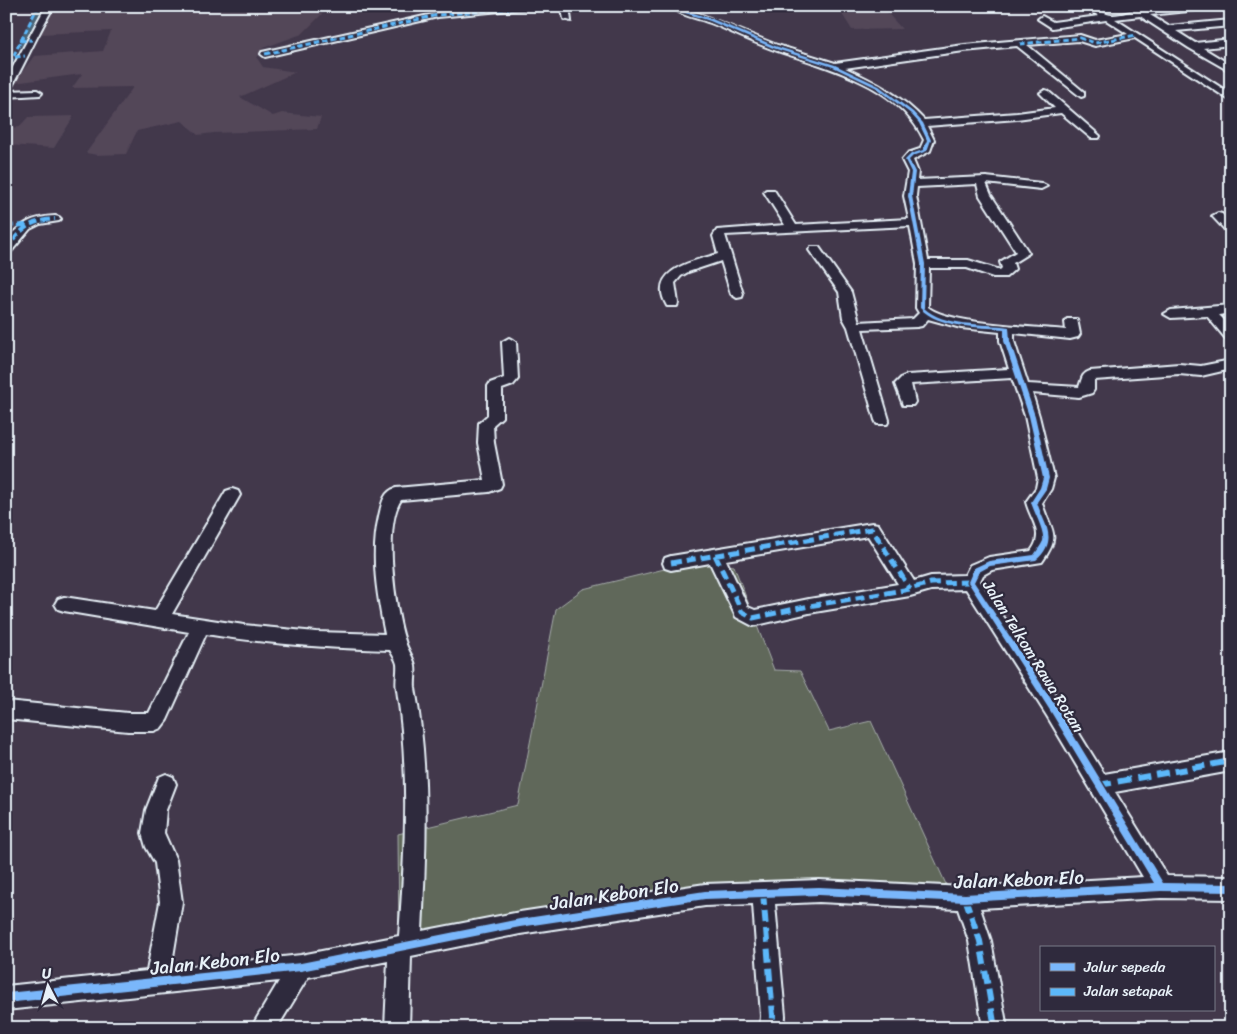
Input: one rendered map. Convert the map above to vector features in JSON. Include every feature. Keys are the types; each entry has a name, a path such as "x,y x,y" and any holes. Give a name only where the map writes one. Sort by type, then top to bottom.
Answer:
{"street":[{"path":"6,88 26,41 30,17 38,6"},
{"path":"26,41 50,6"},
{"path":"265,54 415,19 472,9 533,6"},
{"path":"565,6 568,19"},
{"path":"675,6 680,10 718,23 774,47 834,66 878,87 912,113 921,123 929,140 925,151 912,155 907,160 912,172 910,196 923,264 921,302 925,314 936,319 1070,335 1073,334 1072,322"},
{"path":"1088,6 1136,35 1231,98"},
{"path":"1130,6 1229,67"},
{"path":"1042,19 1052,25 1105,17 1215,6"},
{"path":"1167,29 1231,23"},
{"path":"834,66 964,48 1080,38 1094,43 1136,35"},
{"path":"1157,50 1231,42"},
{"path":"1020,44 1081,94"},
{"path":"6,71 20,57"},
{"path":"1214,87 1231,85"},
{"path":"6,94 37,93"},
{"path":"1045,93 1062,110 1095,136"},
{"path":"921,123 1017,116 1062,110"},
{"path":"912,184 986,180 1041,186"},
{"path":"923,264 968,264 993,273 1002,274 1007,272 1006,262 1023,253 999,217 993,204 986,196 982,185"},
{"path":"770,192 793,229"},
{"path":"1218,216 1231,230"},
{"path":"6,226 26,225 34,221 55,219"},
{"path":"737,294 724,256 719,235 721,232 915,222"},
{"path":"6,250 26,225"},
{"path":"815,250 845,292 850,318 855,327 882,420"},
{"path":"672,303 669,282 673,275 682,270 724,256"},
{"path":"1171,314 1231,309"},
{"path":"1210,312 1231,336"},
{"path":"855,327 865,324 902,325 917,323 925,314"},
{"name":"Jalan Telkom Rawa Rotan","path":"1007,328 1007,341 1024,388 1046,478 1043,489 1034,502 1048,537 1045,547 1036,557 989,564 976,570 971,582 1099,785 1161,888"},
{"path":"397,1028 416,845 416,776 410,713 405,684 406,664 396,642 388,607 382,536 392,500 396,494 494,484 495,481 486,442 486,423 495,417 495,386 508,382 510,379 509,342"},
{"path":"1024,388 1079,392 1087,390 1087,380 1090,376 1179,369 1201,371 1231,364"},
{"path":"908,402 902,384 907,380 1018,373"},
{"path":"160,619 232,494"},
{"path":"671,562 872,529 910,589"},
{"path":"715,555 742,612 752,618 809,606 910,589 930,583 971,582"},
{"path":"64,604 244,632 316,640 396,642"},
{"path":"6,710 128,722 154,722 160,714 201,625"},
{"path":"1099,785 1231,761"},
{"path":"157,983 171,902 165,860 157,847 153,833 156,810 166,784"},
{"name":"Jalan Kebon Elo","path":"6,998 301,967 530,921 705,895 819,891 965,898 1161,888 1231,888"},
{"path":"763,892 773,1016 772,1028"},
{"path":"965,898 980,940 995,1028"},
{"path":"263,1028 301,967"}],"shaded area":[{"path":"56,6 362,6 326,10 302,34 263,48 257,58 263,67 296,72 240,97 273,116 282,113 321,117 317,129 198,135 182,121 137,131 126,154 97,155 86,153 133,87 72,88 82,74 14,83 34,56 103,51 111,31 40,34"},
{"path":"837,6 881,6 902,29 852,30"},
{"path":"74,116 54,148 6,145 6,128 19,127 28,117"}],"green space":[{"path":"697,561 734,566 774,670 800,671 829,731 871,721 950,893 592,908 399,944 398,834 518,805 556,609 583,589"}],"waterway":[{"path":"16,64 24,49 27,34 41,6"}],"marked path":[{"path":"6,71 38,6"},
{"path":"265,54 438,15 533,6"},
{"path":"1020,44 1080,38 1095,43 1136,35"},
{"path":"20,41 32,40"},
{"path":"15,57 25,56"},
{"path":"1225,66 1231,65"},
{"path":"6,250 16,236 31,223 55,219"},
{"path":"6,226 26,225"},
{"path":"671,563 872,529 910,589"},
{"path":"715,555 742,612 753,618 809,606 910,589 931,583 971,582"},
{"path":"1099,785 1231,761"},
{"path":"763,892 773,1016 772,1028"},
{"path":"965,898 980,941 995,1028"}],"cycle path":[{"path":"675,6 680,10 711,20 774,47 834,66 878,87 912,113 921,123 929,140 925,151 912,155 907,160 913,172 910,196 923,264 922,308 928,314 948,321 1007,328 1007,341 1032,416 1046,478 1043,489 1034,502 1046,535 1046,542 1042,549 1036,557 989,564 976,570 971,582 1054,710 1161,887"},
{"path":"6,998 301,967 520,923 705,895 819,891 965,898 1161,887 1231,888"}]}
